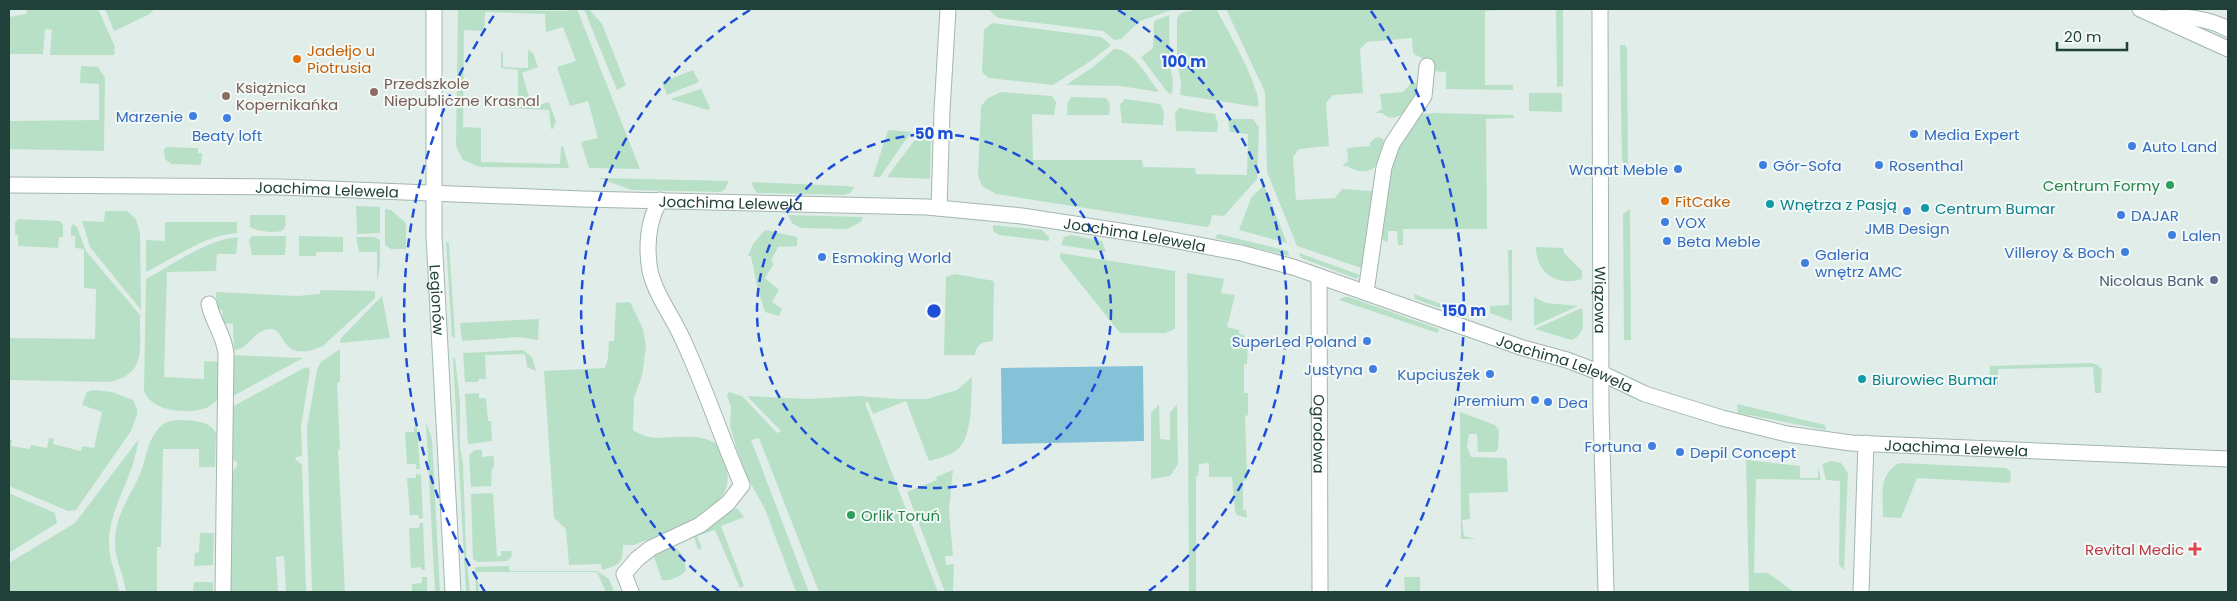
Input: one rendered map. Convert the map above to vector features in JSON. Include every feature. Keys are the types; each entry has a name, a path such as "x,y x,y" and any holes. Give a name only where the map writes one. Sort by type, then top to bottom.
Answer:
{"street":[{"name":"Legionów","path":"434,9 434,235 453,592"},
{"path":"940,208 942,111 948,9"},
{"name":"Wiązowa","path":"1600,9 1602,373 1606,592"},
{"path":"2140,9 2163,14 2194,17 2219,24 2228,29"},
{"path":"2163,14 2185,31 2228,49"},
{"path":"1366,292 1384,167 1392,144 1424,96 1427,66"},
{"name":"Joachima Lelewela","path":"9,185 280,187 940,208 1022,216 1152,236 1241,253 1319,276 1523,348 1567,360 1602,373 1645,394 1722,418 1802,437 1866,443 2228,459"},
{"path":"631,592 624,574 637,559 651,548 700,525 728,503 742,485 683,340 655,286 648,256 649,238 654,210 660,200"},
{"name":"Ogrodowa","path":"1319,276 1320,592"},
{"path":"209,304 214,321 224,339 226,353 223,592"},
{"path":"1861,592 1866,443"}],"green space":[{"path":"27,9 98,9 115,47 114,55 50,55 52,30 45,29 43,54 9,54 9,17 26,14"},
{"path":"105,9 155,9 148,15 114,31"},
{"path":"458,9 569,11 569,9 577,9 640,169 589,168 581,142 598,138 588,101 570,106 557,67 576,61 563,27 546,32 545,14 485,12 484,31 464,30 463,127 481,128 481,162 560,164 561,147 563,146 569,168 480,167 463,160 456,146"},
{"path":"584,9 589,9 602,24 626,85 617,90"},
{"path":"988,9 1175,9 1140,21 1121,39 1114,40 1103,31 998,18"},
{"path":"1200,9 1216,9 1250,74 1258,99 1258,107 1180,95 1181,82 1177,62 1177,18 1181,13"},
{"path":"1226,9 1507,9 1485,11 1485,85 1513,85 1513,90 1446,89 1446,72 1433,71 1433,65 1413,53 1412,38 1367,42 1360,49 1363,93 1333,95 1326,103 1329,146 1299,149 1293,157 1296,200 1335,198 1342,189 1372,191 1374,194 1364,269 1297,246 1267,172 1265,92"},
{"path":"1532,9 1563,9 1563,86 1557,87 1556,10"},
{"path":"1169,15 1170,67 1173,80 1172,94 1168,93 1141,57 1153,48 1154,21"},
{"path":"992,23 1101,37 1110,44 1109,47 1089,62 1053,85 989,78 982,72 984,30"},
{"path":"1620,45 1625,45 1627,49 1628,166 1623,163 1622,158"},
{"path":"1114,49 1127,53 1159,92 1120,86 1066,85 1093,67"},
{"path":"528,50 533,53 538,67 522,73 532,107 549,102 556,121 553,129 551,129 549,110 501,108 500,105 518,106 518,70 501,68 501,53 503,51 503,67 528,68"},
{"path":"81,66 98,67 105,78 104,151 9,149 9,121 99,120 99,84 80,83"},
{"path":"693,70 699,82 667,95 662,82"},
{"path":"1411,82 1418,86 1417,92 1406,111 1394,118 1382,113 1375,113 1382,109 1380,94 1403,92"},
{"path":"701,89 710,108 708,110 670,99"},
{"path":"1001,92 1052,96 1056,102 1054,115 1032,114 1033,160 1142,160 1143,167 1195,168 1196,174 1247,175 1248,134 1230,132 1228,119 1253,119 1259,127 1257,179 1224,216 1212,215 1210,224 1207,227 996,194 982,186 978,176 981,106 988,98"},
{"path":"1529,93 1562,93 1562,112 1529,111"},
{"path":"1071,97 1106,98 1110,104 1109,115 1067,115 1068,102"},
{"path":"1125,99 1160,104 1164,112 1163,125 1122,123 1120,105"},
{"path":"1179,108 1215,114 1218,124 1217,132 1176,131 1175,113"},
{"path":"1422,114 1514,115 1514,118 1486,119 1487,229 1403,229 1403,245 1398,245 1397,231 1388,231 1388,242 1384,241 1382,238 1392,158 1418,118"},
{"path":"888,130 911,132 880,177 873,177"},
{"path":"921,138 931,139 930,179 887,177 914,141"},
{"path":"1375,138 1383,139 1384,143 1373,169 1362,171 1342,166 1348,161 1347,148 1370,146 1370,143"},
{"path":"166,147 198,148 198,153 202,153 201,165 171,164 165,159 164,150"},
{"path":"599,178 729,181 721,192 632,190"},
{"path":"752,182 855,187 850,193 844,195 757,193"},
{"path":"1264,185 1287,243 1239,230 1251,198"},
{"path":"356,206 380,207 380,233 357,234"},
{"path":"385,209 391,210 406,223 406,249 391,249 385,245"},
{"path":"1630,209 1631,340 1624,340 1623,214"},
{"path":"105,211 127,211 136,219 140,233 141,310 90,247 82,221 104,222"},
{"path":"250,215 285,215 286,225 282,231 257,230 250,227"},
{"path":"788,215 863,217 861,222 847,229 801,228 792,223"},
{"path":"18,219 60,221 63,225 63,237 59,237 58,248 18,246 18,235 15,235 15,223"},
{"path":"165,222 237,222 237,233 213,238 146,272 146,240 165,241"},
{"path":"73,224 77,227 86,251 140,315 140,348 136,366 122,378 110,382 9,380 9,338 95,339 96,289 84,288 84,249 75,248 75,236 71,236"},
{"path":"993,225 1042,230 1049,237 1049,241 999,235 993,231"},
{"path":"765,230 797,237 797,246 778,247 771,261 774,264 765,278 779,290 772,302 782,309 779,316 765,312 751,256 748,256 753,244"},
{"path":"1218,234 1288,251 1289,256 1215,238"},
{"path":"1071,235 1102,241 1106,252 1061,245 1064,237"},
{"path":"252,236 286,236 285,255 252,255 249,240"},
{"path":"299,236 343,237 343,252 316,252 316,256 299,256"},
{"path":"238,237 236,254 217,254 216,271 167,272 164,377 204,379 204,361 219,362 219,398 210,406 193,411 172,410 154,403 144,390 146,279 203,247 215,242"},
{"path":"356,237 374,237 380,240 380,265 377,283 377,252 359,252"},
{"path":"446,241 449,243 455,338 452,336"},
{"path":"1536,247 1563,248 1564,253 1582,271 1582,279 1564,281 1550,276 1540,264"},
{"path":"1508,250 1512,250 1512,321 1490,313 1490,306 1509,305"},
{"path":"1060,253 1175,271 1175,329 1165,333 1120,333 1060,258"},
{"path":"1299,253 1360,275 1357,279 1301,258"},
{"path":"1187,273 1224,279 1221,293 1235,295 1227,327 1239,330 1239,334 1244,335 1245,340 1248,341 1247,364 1244,364 1244,393 1248,393 1248,415 1245,416 1247,480 1243,481 1243,510 1246,510 1247,518 1237,515 1235,511 1232,477 1209,477 1209,463 1199,464 1198,476 1196,476 1196,592 1189,592"},
{"path":"955,274 994,281 993,341 981,344 977,348 975,355 944,355 946,277"},
{"path":"320,290 375,291 375,298 323,346 309,351 291,349 275,330 270,329 264,330 244,346 234,350 233,324 223,323 222,310 216,309 216,292 297,296 320,294"},
{"path":"1414,294 1470,315 1465,317 1415,299"},
{"path":"382,296 390,338 340,343 341,338"},
{"path":"1349,297 1439,329 1438,333 1339,300"},
{"path":"1534,297 1546,303 1578,306 1534,326"},
{"path":"630,302 643,329 646,346 642,376 634,398 633,430 642,435 652,437 691,437 711,441 720,448 725,458 727,486 720,499 711,508 686,524 634,545 623,545 621,560 617,565 602,570 601,564 569,565 566,529 554,518 544,371 605,368 608,358 609,341 614,341 616,303"},
{"path":"1582,308 1582,330 1572,340 1535,329"},
{"path":"539,319 538,340 519,337 462,341 460,323"},
{"path":"340,349 340,382 337,383 340,449 338,450 345,592 312,592 307,428 317,370 321,362"},
{"path":"523,350 532,357 536,371 527,367 525,354 485,355 486,379 479,379 478,382 465,382 463,353"},
{"path":"233,355 303,358 233,396"},
{"path":"455,358 460,401 460,447 463,464 466,550 470,592 466,592 453,359"},
{"path":"2091,363 2098,365 2102,370 2101,393 2095,393 2093,367 1998,369 1998,384 1996,388 1989,385 1990,366"},
{"path":"308,367 310,371 301,426 302,456 295,459 302,465 306,592 286,592 284,556 276,557 278,592 230,592 231,474 237,466 237,462 233,460 232,407"},
{"name":"Orlik Toruń","path":"972,377 969,426 963,443 952,453 929,461 906,401 873,414 868,402 865,403 938,592 819,592 759,438 751,440 809,592 796,592 765,509 746,475 736,446 730,426 731,407 727,396 729,392 742,396 777,433 781,431 747,396 808,399 860,396 927,399 957,390"},
{"path":"93,390 112,392 133,400 137,409 137,415 131,431 76,510 68,511 9,486 9,439 12,440 11,446 30,449 31,445 47,448 49,438 54,439 53,444 81,451 82,446 94,448 102,412 82,405 87,392"},
{"path":"479,393 479,398 486,398 488,421 491,421 492,441 468,444 465,394"},
{"path":"1159,404 1160,439 1170,440 1170,413 1177,404 1178,464 1170,476 1151,479 1151,413"},
{"path":"1737,404 1825,425 1826,430 1738,413"},
{"path":"1460,412 1495,425 1499,431 1498,449 1495,452 1478,452 1477,434 1469,434 1467,447 1471,457 1505,458 1507,460 1508,492 1469,493 1470,519 1462,520 1464,536 1476,539 1461,539"},
{"path":"177,420 204,423 213,428 216,433 215,467 199,467 199,449 163,449 161,547 157,547 157,592 126,592 115,547 118,520 142,469 154,434 164,424"},
{"path":"426,422 432,439 440,592 435,592"},
{"path":"417,426 420,469 416,469 416,464 407,464 405,432 414,432 414,428"},
{"path":"138,440 132,466 117,504 110,529 109,550 119,592 9,592 9,563 75,523"},
{"path":"475,450 482,450 482,457 494,456 491,486 471,487 469,455"},
{"path":"1746,460 1800,466 1800,478 1818,478 1818,466 1821,480 1756,479 1754,573 1768,573 1794,592 1749,592"},
{"path":"1832,461 1841,463 1848,473 1844,570 1839,565 1840,481 1826,480 1822,464"},
{"path":"1900,463 2006,468 2011,472 2010,483 1917,478 1901,518 1883,517 1883,486 1885,479 1893,467"},
{"path":"953,470 949,510 953,556 945,556 946,565 954,564 953,592 945,592 907,492 937,480 936,477"},
{"path":"416,474 421,475 423,518 419,519 418,515 410,515 407,478 416,478"},
{"path":"9,493 55,513 57,523 9,553"},
{"path":"491,493 493,495 497,556 501,556 501,551 511,551 512,556 507,561 478,562 473,559 471,494"},
{"path":"738,509 744,517 721,526 744,586 740,588 715,530 697,536 702,548 698,550 694,536 712,519"},
{"path":"420,523 423,523 425,570 422,570 421,567 411,568 409,528 419,528"},
{"path":"200,533 214,533 213,565 194,566 195,553 199,552"},
{"path":"668,545 679,551 686,570 675,578 662,580 653,554"},
{"path":"509,566 510,571 597,571 609,579 614,592 606,592 597,572 477,572 479,592 476,592 475,567"},
{"path":"422,577 427,577 427,592 412,592 412,584 422,583"},
{"path":"1404,577 1420,577 1420,592 1405,592"},
{"path":"194,582 213,582 213,592 193,592"}],"water":[{"path":"1143,366 1144,441 1002,444 1001,368"}],"place":[{"name":"Jadełjo u Piotrusia","path":"297,59"},
{"name":"Przedszkole Niepubliczne Krasnal","path":"374,92"},
{"name":"Książnica Kopernikańka","path":"226,96"},
{"name":"Marzenie","path":"193,116"},
{"name":"Beaty loft","path":"227,118"},
{"name":"Media Expert","path":"1914,134"},
{"name":"Auto Land","path":"2132,146"},
{"name":"Gór-Sofa","path":"1763,165"},
{"name":"Rosenthal","path":"1879,165"},
{"name":"Wanat Meble","path":"1678,169"},
{"name":"Centrum Formy","path":"2170,185"},
{"name":"FitCake","path":"1665,201"},
{"name":"Wnętrza z Pasją","path":"1770,204"},
{"name":"Centrum Bumar","path":"1925,208"},
{"name":"JMB Design","path":"1907,211"},
{"name":"DAJAR","path":"2121,215"},
{"name":"VOX","path":"1665,222"},
{"name":"Lalen","path":"2172,235"},
{"name":"Beta Meble","path":"1667,241"},
{"name":"Villeroy & Boch","path":"2125,252"},
{"name":"Esmoking World","path":"822,257"},
{"name":"Galeria wnętrz AMC","path":"1805,263"},
{"name":"Nicolaus Bank","path":"2214,280"},
{"name":"SuperLed Poland","path":"1367,341"},
{"name":"Justyna","path":"1373,369"},
{"name":"Kupciuszek","path":"1490,374"},
{"name":"Biurowiec Bumar","path":"1862,379"},
{"name":"Premium","path":"1535,400"},
{"name":"Dea","path":"1548,402"},
{"name":"Fortuna","path":"1652,446"},
{"name":"Depil Concept","path":"1680,452"},
{"name":"Orlik Toruń","path":"851,515"},
{"name":"Revital Medic","path":"2195,549"}]}
